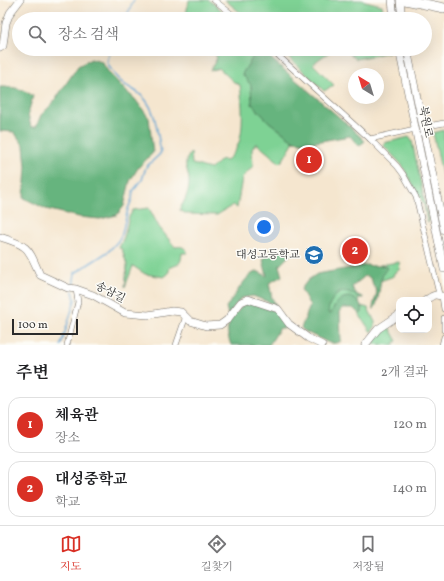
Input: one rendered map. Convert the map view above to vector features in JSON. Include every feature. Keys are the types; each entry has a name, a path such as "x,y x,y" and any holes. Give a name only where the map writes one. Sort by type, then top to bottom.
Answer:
{"highway":[{"path":"405,0 444,8"}],"street":[{"path":"0,48 3,46 6,23 10,13 20,0"},
{"path":"214,0 229,12"},
{"path":"392,0 393,12"},
{"path":"400,0 401,12"},
{"path":"279,56 398,166 416,197 444,309"},
{"name":"북원로","path":"400,56 444,269"},
{"name":"북원로","path":"408,56 444,230"},
{"path":"370,139 444,123"},
{"name":"송삼길","path":"0,237 17,242 28,250 40,275 54,283 93,295 125,313 148,315 172,311 181,312 190,321 206,326 220,325 227,320 241,302 248,299 278,309 289,324 308,338 322,345"},
{"path":"67,345 78,302 74,289"},
{"path":"431,297 441,296"},
{"path":"176,345 186,316"},
{"path":"365,345 378,329 396,318"},
{"path":"444,318 444,330"},
{"path":"442,345 444,336"}],"green space":[{"path":"189,0 209,0 224,12 186,12"},
{"path":"225,0 361,0 382,5 383,12 240,12"},
{"path":"216,56 254,56 242,74 251,85 252,104 268,121 294,141 280,163 256,143 252,149 253,166 242,178 237,208 233,205 217,215 187,214 179,210 189,187 186,163 191,152 192,164 211,169 221,159 226,161 235,151 240,141 242,125 242,99 240,85 235,83 219,68 210,71 217,58"},
{"path":"254,56 268,56 365,141 359,146 350,136 309,143 294,141 268,121 252,104 251,85 242,74"},
{"path":"287,56 324,56 313,64 334,85 324,91"},
{"path":"352,56 370,56 356,59"},
{"path":"91,59 102,62 109,73 135,99 149,118 153,153 138,168 130,181 124,206 117,215 100,219 79,217 46,209 24,198 26,166 24,146 14,132 0,131 0,87 18,88 33,96 28,114 31,127 36,127 41,115 53,103 78,66"},
{"path":"444,130 444,183 433,133"},
{"path":"409,137 412,141 429,223 427,222 424,205 402,165 384,146 384,143"},
{"path":"149,208 159,227 175,247 183,247 187,253 182,253 179,263 170,267 168,274 164,277 145,274 133,266 125,287 127,265 122,249 119,248 124,237 129,217 133,210"},
{"path":"272,249 280,251 284,249 291,254 279,266 282,276 269,283 272,298 276,305 253,296 241,298 228,315 226,307 244,282 252,274 257,271 267,276 263,260"},
{"path":"398,262 401,263 399,264 400,269 393,274 394,276 380,281 386,266 380,265"},
{"path":"367,265 386,266 387,268 382,277 378,299 374,309 373,306 376,288 373,286 372,281 368,276 365,276 352,287 356,294 363,298 358,298 347,292 342,292 331,301 328,313 331,314 337,302 346,297 355,299 362,307 362,313 359,314 353,308 343,308 340,312 341,341 336,343 329,342 308,333 301,328 310,306 301,289 308,280 317,274"},
{"path":"345,291 355,295 360,305 350,299 342,299 339,301 331,314 328,314 328,306 332,299"},
{"path":"249,302 276,311 287,326 280,328 269,345 231,345 228,335 229,324 241,307"},
{"path":"361,306 368,308 375,322 375,327 371,332 359,314 362,312"},
{"path":"388,325 397,341 394,343 396,345 373,344 380,330 382,333 385,331 384,328"}],"waterway":[{"path":"128,12 134,0"},
{"path":"73,287 75,273 109,251 118,241 122,234 133,191 142,180 146,167 161,152 152,110 142,96 116,77 107,62 109,56"},
{"path":"61,345 75,300 73,291"}],"place":[{"name":"체육관","path":"309,160"},
{"name":"대성중학교","path":"355,251"},
{"name":"대성고등학교","path":"314,255"}]}
